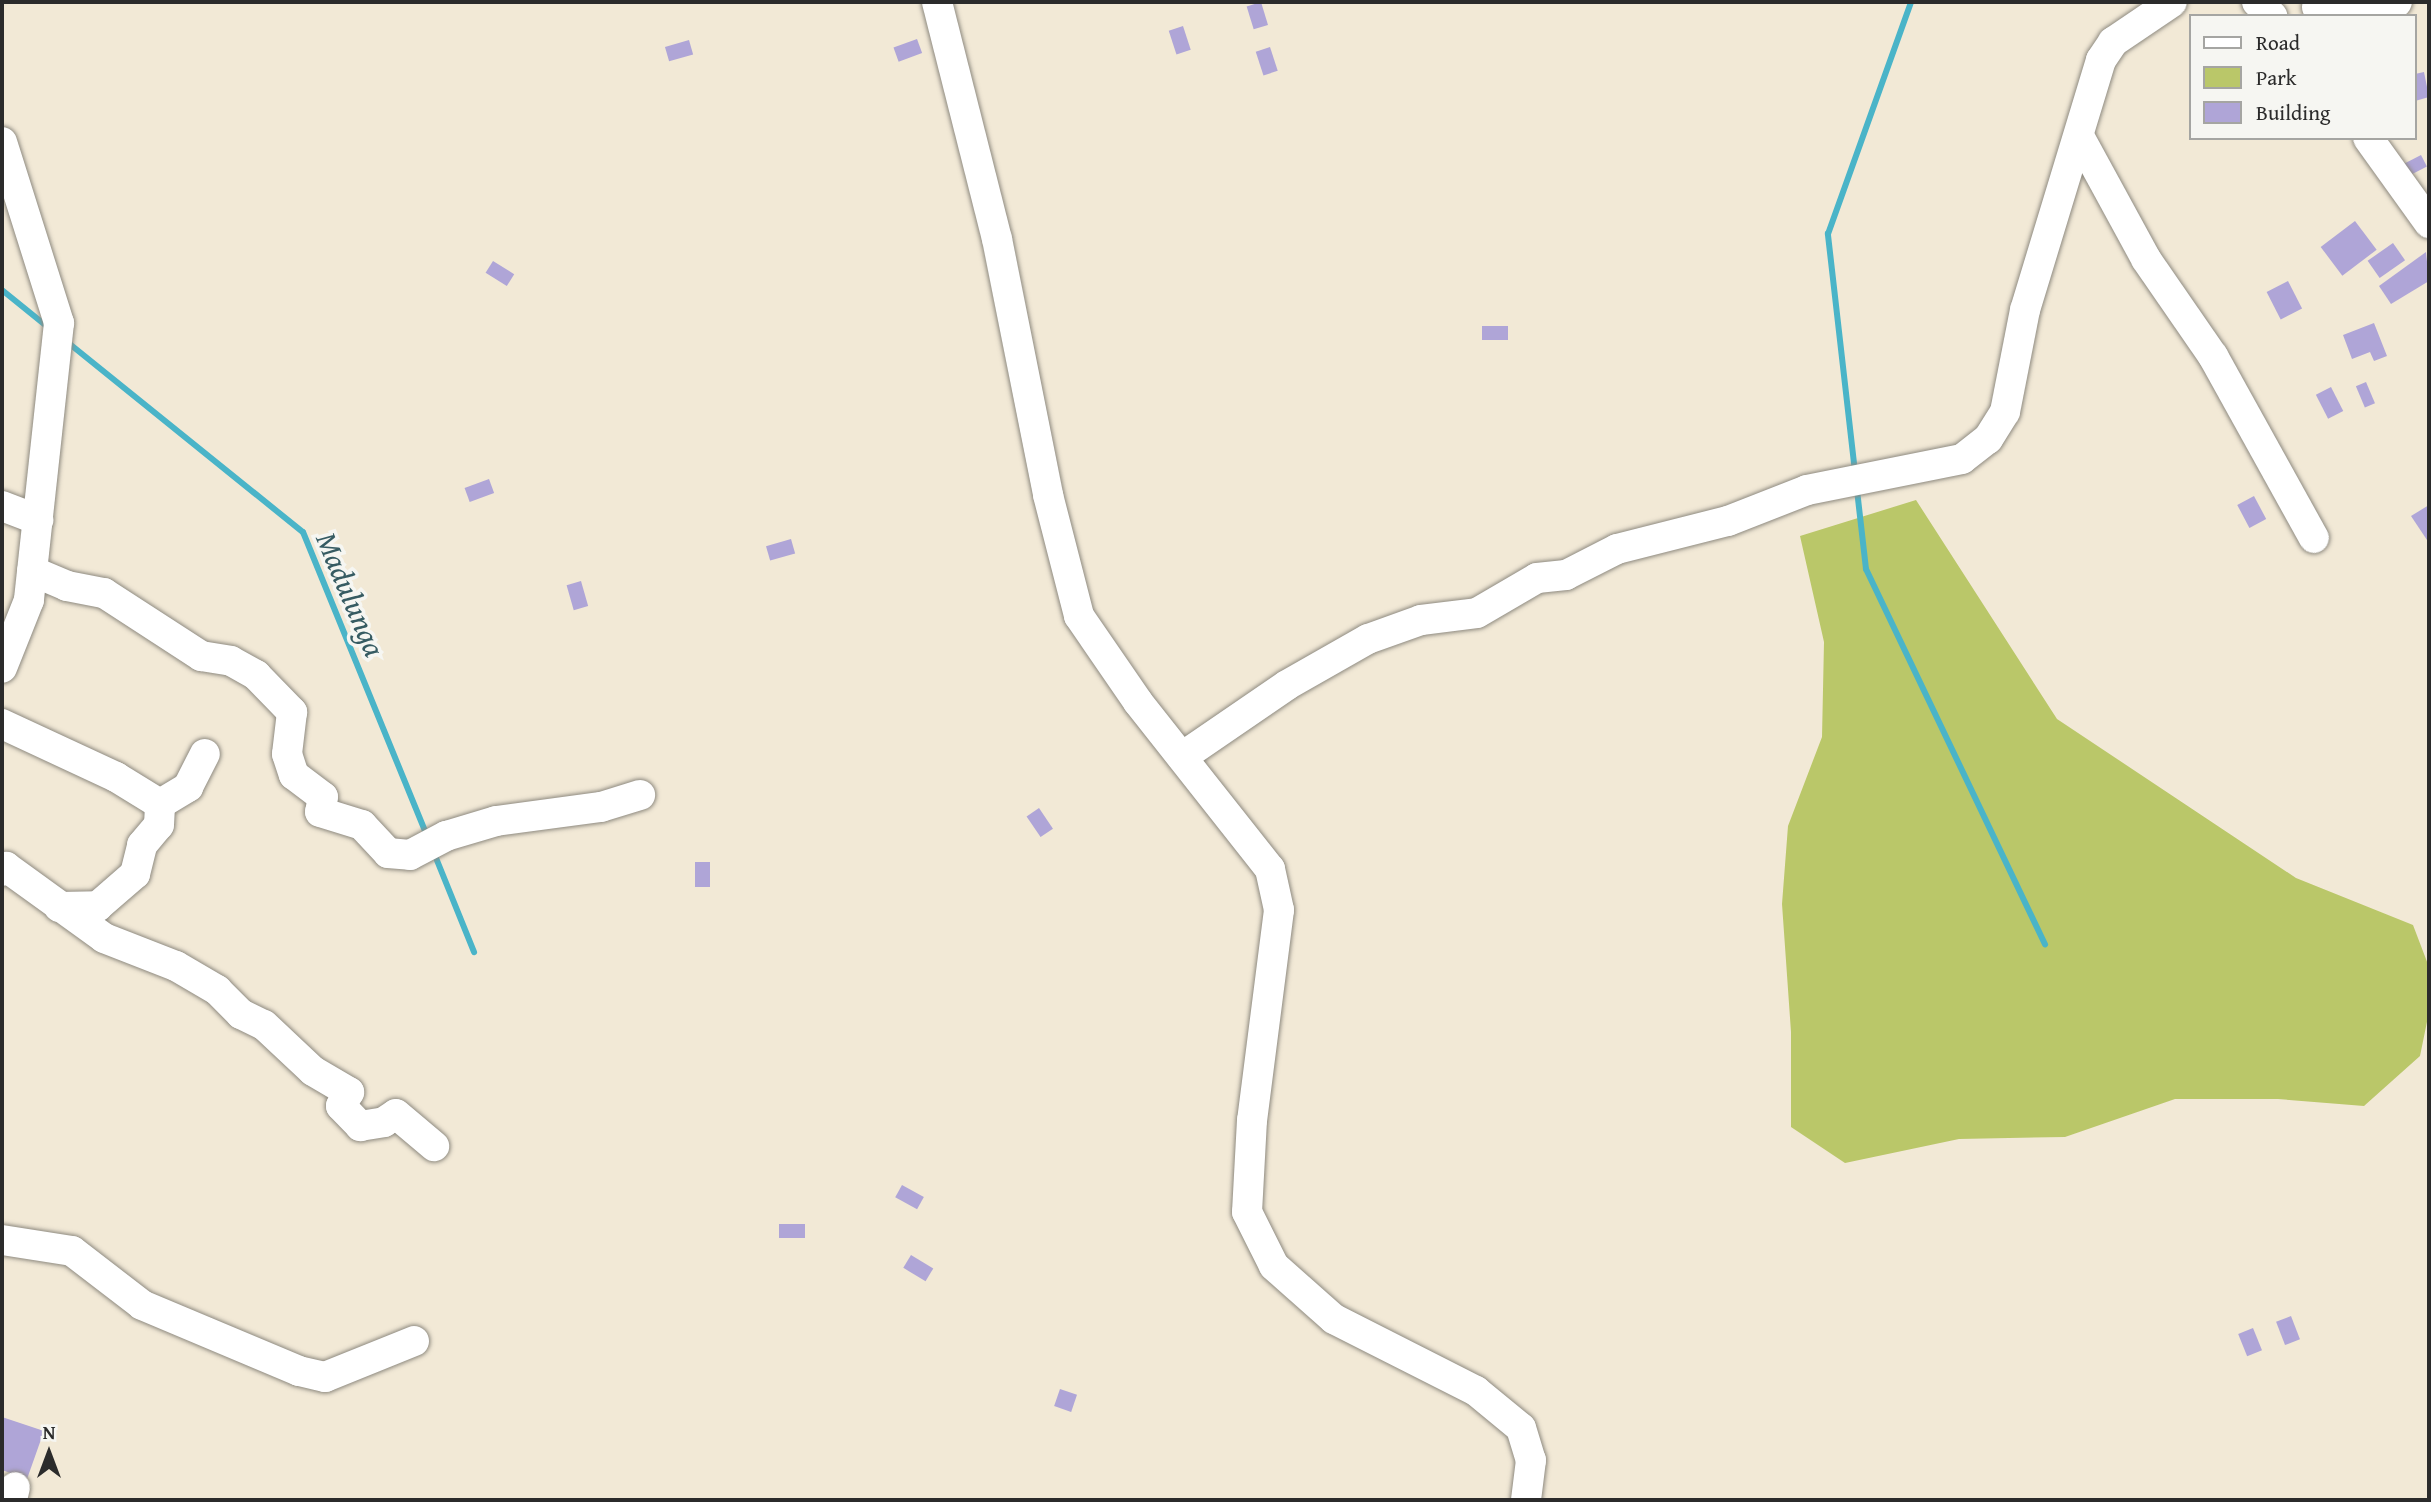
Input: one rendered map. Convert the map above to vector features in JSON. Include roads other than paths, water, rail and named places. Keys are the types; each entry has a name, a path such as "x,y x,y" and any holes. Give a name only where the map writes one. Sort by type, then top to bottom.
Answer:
{"street":[{"path":"937,2 997,239 1048,495 1079,616 1181,757 1270,869 1279,910 1253,1106 1247,1213 1274,1266 1335,1319 1476,1391 1521,1428 1531,1460 1526,1500"},
{"path":"1181,757 1287,685 1368,639 1421,620 1477,612 1537,578 1566,575 1617,549 1728,521 1807,489 1962,459 1988,439 2005,412 2025,310 2062,180 2079,136 2101,60 2113,42 2172,2"},
{"path":"2257,2 2270,14"},
{"path":"2317,7 2347,13 2397,2"},
{"path":"2079,136 2146,259 2213,356 2315,538"},
{"path":"2369,140 2429,223"},
{"path":"2,142 59,323 29,600 2,668"},
{"path":"2,506 38,520"},
{"path":"32,571 67,586 104,593 201,656 231,661 256,675 292,712 287,754 294,775 323,797 320,812 362,825 388,853 410,855 446,836 496,821 601,807 640,795"},
{"path":"2,724 116,777 160,804"},
{"path":"160,804 188,787 205,754"},
{"path":"59,908 98,906 135,874 142,845 159,825 160,804"},
{"path":"2,871 6,867 59,908 104,938 176,966 217,990 240,1014 264,1025 313,1071 349,1091 341,1107 360,1125 384,1122 396,1114 434,1146"},
{"path":"2,1240 72,1251 142,1305 299,1371 324,1377 414,1341"}],"waterway":[{"path":"1855,472 1828,234 1911,2"},
{"name":"Madulunga","path":"2,290 49,328"},
{"name":"Madulunga","path":"66,341 303,532 427,836"},
{"path":"1857,490 1866,569 2045,944"},
{"name":"Madulunga","path":"434,853 474,952"}]}
